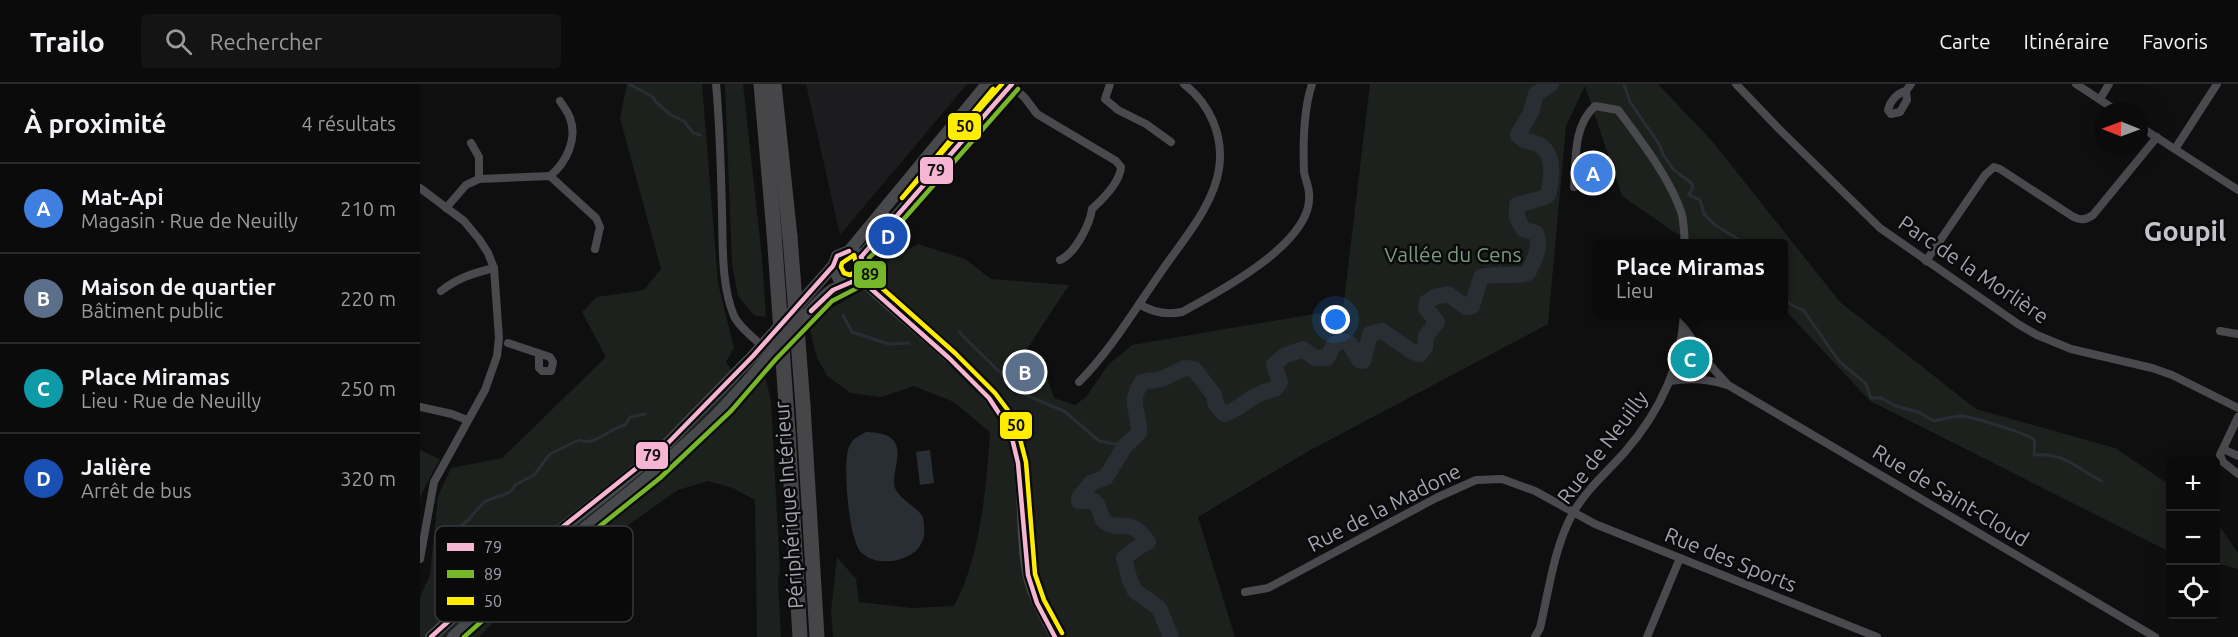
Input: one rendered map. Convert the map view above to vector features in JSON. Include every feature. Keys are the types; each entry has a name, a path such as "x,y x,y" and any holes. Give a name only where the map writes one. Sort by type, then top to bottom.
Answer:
{"highway":[{"path":"761,84 774,232 800,637"},
{"name":"Périphérique Intérieur","path":"774,84 803,406 817,637"}],"main road":[{"path":"849,251 987,84"},
{"path":"861,257 1011,85"},
{"path":"565,526 668,443 766,350 827,295 854,281 865,268 861,257 849,251 837,255 833,266 766,350 726,406 655,472 590,526"},
{"path":"833,266 838,279 854,281"},
{"path":"431,637 448,622"},
{"path":"453,637 470,622"}],"street":[{"path":"716,84 720,119 726,285 737,321 766,350"},
{"path":"1110,84 1105,99 1118,110 1146,124 1171,142"},
{"path":"1079,382 1099,362 1214,190 1219,169 1220,148 1217,131 1208,111 1184,84"},
{"path":"1138,304 1148,310 1172,314 1182,312 1264,262 1300,228 1309,209 1309,194 1304,174 1304,146 1312,84"},
{"name":"Parc de la Morlière","path":"1736,84 1880,228 2037,335 2071,349 2172,375 2238,408"},
{"path":"2076,84 2104,102"},
{"path":"2100,99 2109,84"},
{"path":"2175,149 2217,84"},
{"path":"1011,85 1037,114 1116,161 1120,167 1120,173 1108,191 1092,208 1090,222 1070,254 1060,260"},
{"path":"446,208 466,185 479,179 550,176 559,169 572,142 571,119 560,101"},
{"path":"1574,187 1578,134 1585,114 1595,106 1618,110 1638,136 1672,191 1682,216 1684,239"},
{"path":"2148,132 2238,190"},
{"path":"1926,261 1985,175 1994,167 2072,216 2085,220 2093,215 2157,138"},
{"path":"471,143 479,157 479,179"},
{"path":"550,176 596,218 600,227 595,249"},
{"path":"420,188 464,221 479,239 494,268 499,338 497,356 485,390 434,482 420,559"},
{"path":"441,291 453,281 494,268"},
{"path":"854,281 936,345 988,395 1000,412 1009,429 1019,468 1026,568 1033,592 1055,637"},
{"name":"Rue de Neuilly","path":"1535,637 1540,628 1563,534 1583,498 1643,429 1664,395 1676,365 1684,317"},
{"name":"Rue de Saint-Cloud","path":"1683,326 1709,364 1728,385"},
{"path":"2220,331 2238,333"},
{"path":"508,343 540,354"},
{"name":"Rue de Saint-Cloud","path":"1670,381 1713,380 1728,385 2155,637"},
{"path":"420,407 467,420"},
{"path":"2238,417 2220,455 2223,462 2238,474"},
{"path":"2223,448 2238,456"},
{"name":"Rue de la Madone","path":"1245,592 1268,588 1436,498 1476,480 1502,480 1534,491 1573,513"},
{"name":"Rue des Sports","path":"1573,513 1877,637"},
{"path":"1647,637 1680,558"}],"shaded area":[{"path":"806,84 967,84 840,235"},
{"path":"866,432 882,434 892,439 897,446 894,482 896,490 923,517 923,541 909,556 901,559 874,560 860,551 856,543 850,517 847,456 852,442"},
{"path":"930,450 934,483 920,485 916,452"}],"green space":[{"path":"627,84 702,84 718,283 734,348 726,362 740,381 766,379 771,401 781,637 757,637 755,500 733,488 708,481 678,490 627,526 435,526 435,622 493,622 479,637 420,637 420,597 430,575 438,496 451,468 502,458 606,357 582,312 597,297 644,290 661,269 620,118"},
{"path":"725,84 743,84 762,258 766,317 754,315 738,296 732,263"},
{"name":"Vallée du Cens","path":"1370,84 1658,84 1712,141 1840,302 1976,409 2115,448 2166,482 2166,550 1870,401 1788,313 1788,239 1690,239 1674,232 1622,196 1585,86 1566,126 1548,324 1307,452 1198,517 1235,637 833,637 831,611 837,557 856,579 859,602 912,608 954,606 970,566 981,521 990,432 954,402 914,386 881,397 851,393 828,377 817,358 808,322 854,295 873,269 918,244 965,259 991,279 1069,285 1011,373 1030,386 1039,374 1047,378 1054,398 1075,405 1086,397 1109,364 1132,345 1343,309"},
{"path":"420,450 440,459 421,495 420,504"},
{"path":"2220,527 2238,553 2238,569 2220,564"}],"waterway":[{"path":"629,84 653,97 671,115 684,121 693,133 700,135"},
{"path":"1171,637 1159,608 1135,591 1124,558 1148,542 1130,526 1115,526 1105,522 1094,501 1079,501 1091,483 1106,477 1125,446 1139,433 1135,396 1142,382 1162,379 1185,368 1194,369 1214,395 1216,405 1224,414 1259,394 1275,389 1280,382 1274,365 1284,356 1303,349 1315,358 1327,358 1334,344 1342,341 1350,344 1359,360 1363,361 1370,334 1382,331 1413,352 1420,354 1425,347 1426,336 1437,322 1426,308 1427,302 1435,297 1448,294 1466,307 1472,306 1481,277 1528,273 1536,253 1538,238 1536,233 1523,229 1517,217 1517,205 1548,195 1551,165 1542,147 1518,135 1531,112 1536,94 1551,84"},
{"path":"1624,84 1630,102 1659,144 1664,156 1674,170 1693,186 1689,195 1700,200 1704,214 1715,225 1738,239"},
{"path":"1788,303 1804,311 1839,361 1866,384 1871,398 1881,398 1896,406 1918,412 1934,421 1962,416 2012,430 2034,440 2034,455 2063,459 2102,481"},
{"path":"843,315 852,332 889,344 909,343"},
{"path":"959,332 1021,393 1064,411 1099,441 1125,446"},
{"path":"460,526 485,501 506,494 515,485 534,475 550,454 579,440 596,439 625,425 630,417 645,414"}],"transit line":[{"name":"50","path":"993,89 902,198 1002,84"},
{"name":"79","path":"861,257 1012,84"},
{"name":"89","path":"600,526 660,478 731,411 776,359 832,301 867,283 872,269 869,258 1018,89"},
{"name":"79","path":"564,526 668,443 753,356 833,266 837,256 849,251"},
{"name":"50","path":"854,255 857,268 855,272 850,275 844,273 842,263 854,255"},
{"name":"79","path":"811,311 833,290 861,278 865,268 861,257"},
{"name":"50","path":"865,273 955,353 995,393 1017,427 1026,462 1035,574 1044,600 1062,633"},
{"name":"79","path":"860,279 949,358 989,398 1010,430 1018,463 1028,575 1037,603 1055,637"},
{"name":"79","path":"431,637 448,622"},
{"name":"89","path":"464,637 481,622"}],"place":[{"name":"Mat-Api","path":"1593,173"},
{"name":"Jalière","path":"888,236"},
{"name":"Place Miramas","path":"1690,359"},
{"name":"Maison de quartier","path":"1025,372"}],"district":[{"name":"Goupil","path":"2185,231"}]}
